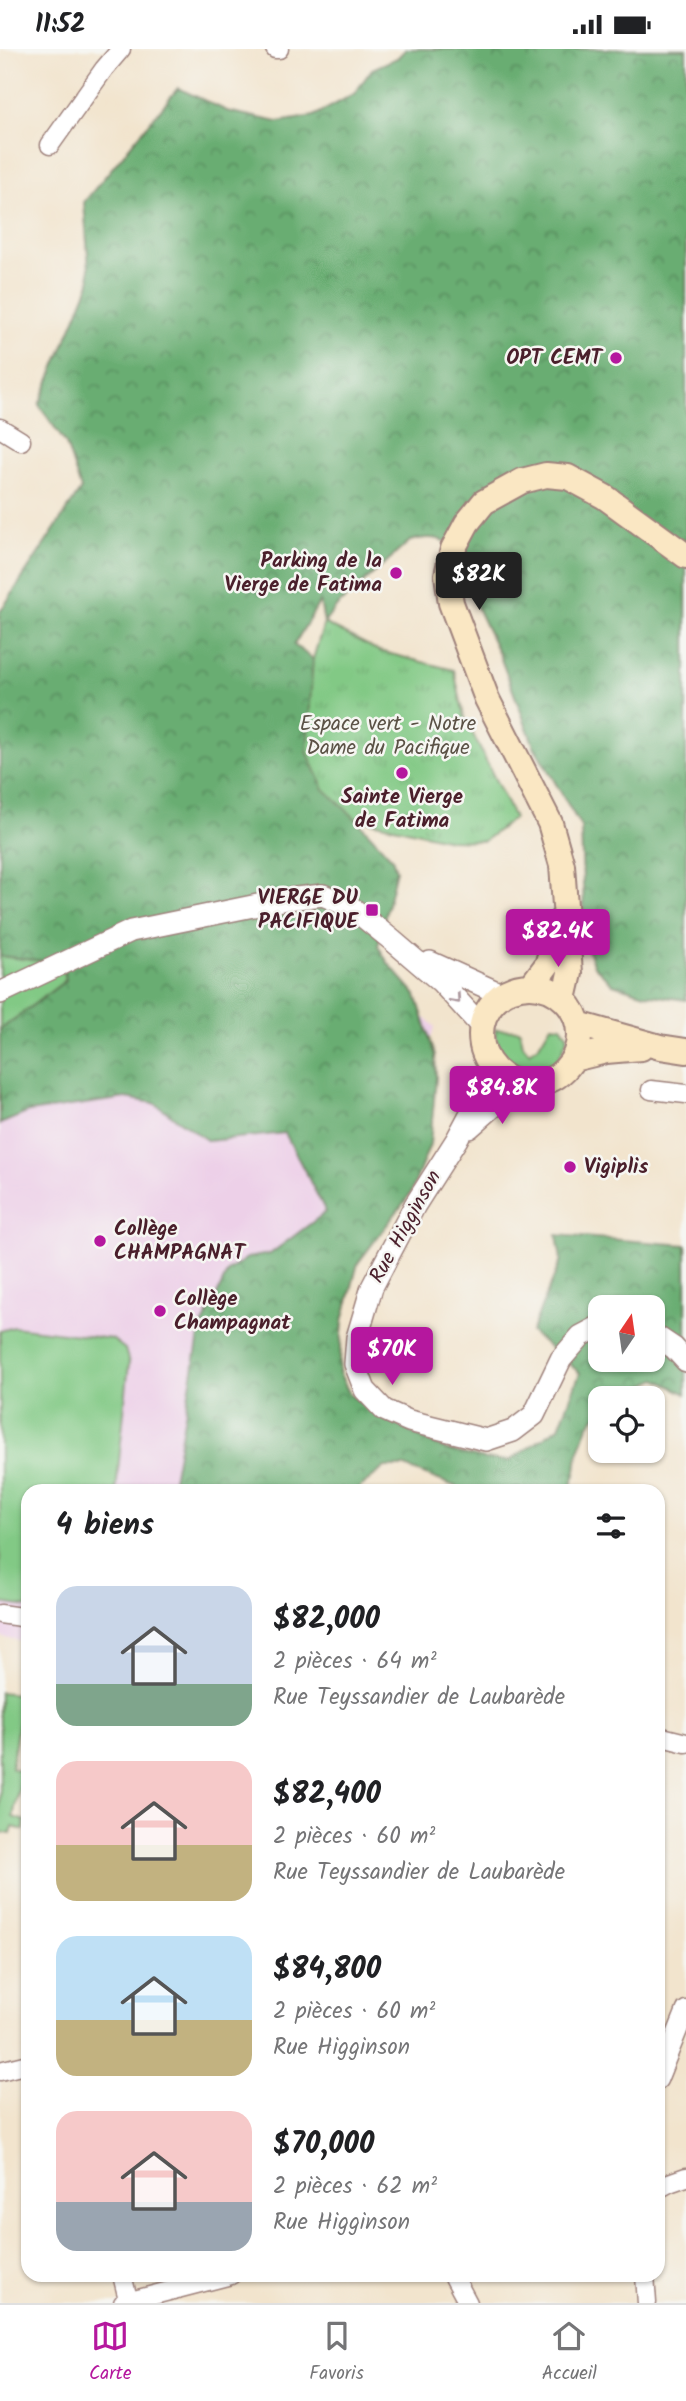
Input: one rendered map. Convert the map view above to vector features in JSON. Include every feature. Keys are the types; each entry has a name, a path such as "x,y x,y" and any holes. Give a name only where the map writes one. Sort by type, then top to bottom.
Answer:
{"main road":[{"path":"564,999 570,973 562,865 550,823 487,699 451,603 447,575 453,549 467,523 484,502 522,481 546,475 568,477 605,497 686,556"},
{"path":"531,985 547,965 566,902"},
{"path":"531,985 544,987 564,999 573,1010 578,1024 578,1048 573,1059 564,1071 550,1080 535,1084 508,1079 490,1063 483,1052 480,1039 481,1026 492,1003 501,994 516,987 531,985"},
{"path":"578,1024 660,1047 686,1051"},
{"path":"573,1059 606,1051 660,1047"}],"street":[{"path":"50,145 104,68 121,49"},
{"path":"0,428 20,441"},
{"path":"0,993 131,931 287,899 323,895 351,907 393,941 441,982 481,1026"},
{"path":"393,941 442,969 501,994"},
{"name":"Rue Higginson","path":"490,1063 481,1094 457,1139 415,1205 372,1287 357,1338 355,1364 365,1390 384,1410 408,1421 486,1440 513,1431 534,1415 561,1359 581,1336 588,1332"},
{"name":"Rue Higginson","path":"457,1139 520,1083"},
{"path":"651,1090 686,1094"},
{"path":"665,1342 686,1361"},
{"path":"0,1614 21,1617"},
{"path":"665,1738 686,1743"},
{"path":"665,2062 686,2010"},
{"path":"0,2071 21,2066"},
{"path":"665,2185 686,2177"},
{"path":"123,2282 127,2302 204,2282"},
{"path":"457,2282 468,2303"},
{"path":"646,2282 647,2303"}],"shaded area":[{"name":"Collège Champagnat","path":"393,989 435,1027 354,1239 314,1484 21,1484 21,1642 0,1637 0,1030"}],"green space":[{"path":"406,49 686,49 686,1000 645,994 613,984 594,966 585,943 581,827 534,746 499,654 468,589 465,552 439,539 410,541 337,606 324,623 320,601 294,645 313,659 320,727 355,818 392,858 396,870 378,946 388,963 416,995 435,1055 436,1078 430,1144 411,1193 358,1263 343,1321 339,1372 350,1395 394,1424 446,1450 485,1459 509,1461 559,1427 580,1373 531,1332 561,1260 557,1235 686,1245 686,1394 657,1379 642,1386 588,1386 588,1426 578,1454 572,1484 449,1484 405,1467 385,1467 364,1484 172,1484 200,1331 228,1271 247,1258 270,1254 326,1212 285,1133 208,1141 154,1103 126,1098 29,1112 0,1124 0,1030 66,980 61,963 0,956 0,612 81,489 66,444 39,405 90,283 84,202 178,88 227,111 278,122 314,116 354,94 372,69 397,58"},
{"name":"Espace vert - Notre Dame du Pacifique","path":"324,623 379,651 454,670 464,716 514,818 484,841 450,840 355,818 324,789 307,751 313,659"},
{"path":"0,956 61,963 66,981 0,1030"},
{"path":"551,1025 561,1026 568,1036 556,1061 545,1068 517,1069 504,1056 497,1041 495,1029 520,1030 523,1045 529,1052 539,1045"},
{"path":"14,1327 112,1339 125,1349 129,1363 117,1484 21,1484 21,1606 0,1603 0,1331"},
{"path":"0,1692 21,1694 21,1719 11,1768 21,1770 13,1817 21,1820 21,1829 13,1827 11,1834 0,1832"}],"place":[{"name":"OPT CEMT","path":"616,358"},
{"name":"Parking de la Vierge de Fatima","path":"396,573"},
{"name":"Sainte Vierge de Fatima","path":"402,773"},
{"name":"VIERGE DU PACIFIQUE","path":"372,910"},
{"name":"Vigiplis","path":"570,1167"},
{"name":"Collège CHAMPAGNAT","path":"100,1241"},
{"name":"Collège Champagnat","path":"160,1311"}]}
